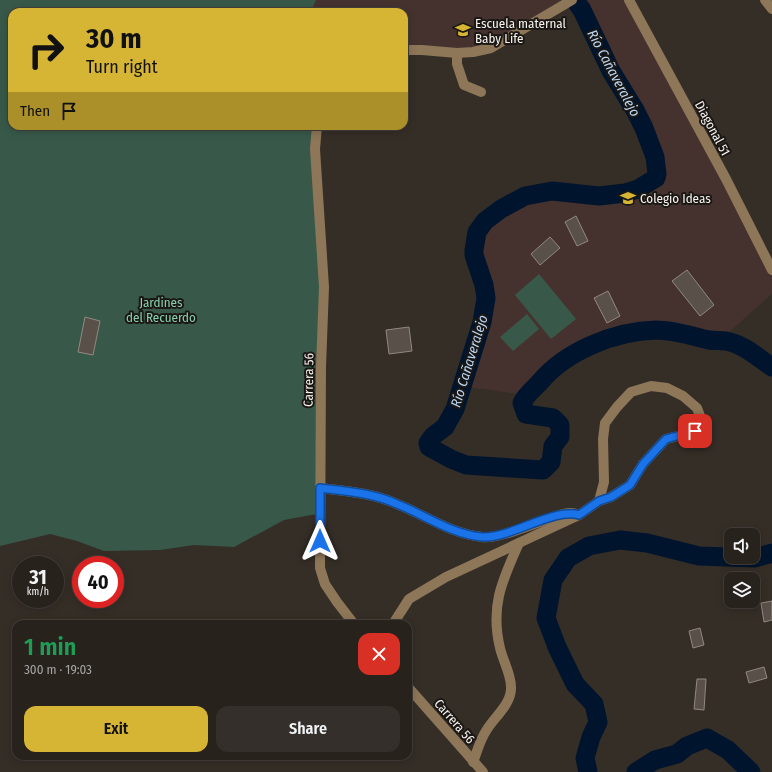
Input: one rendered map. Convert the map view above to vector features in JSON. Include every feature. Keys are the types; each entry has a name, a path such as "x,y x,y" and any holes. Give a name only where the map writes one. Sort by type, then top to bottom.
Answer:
{"street":[{"path":"408,50 457,53 473,52 491,48 572,0"},
{"name":"Diagonal 51","path":"629,0 726,179 772,270"},
{"path":"765,0 772,9"},
{"path":"457,53 457,64 464,85 481,92"},
{"name":"Carrera 56","path":"317,130 315,150 324,287 321,367 320,568 325,584 351,620"},
{"path":"396,620 409,599 446,577 579,515 599,501 611,497 630,485 643,464 666,439 705,429 697,408 683,396 667,388 651,386 632,392 604,423 604,482 599,501"},
{"path":"320,488 371,496 397,503 438,524 469,535 484,537 502,534 560,515 572,513 579,515"},
{"path":"473,762 486,731 510,698 512,686 500,650 496,628 496,607 502,581 519,543"},
{"name":"Carrera 56","path":"412,692 483,772"}],"shaded area":[{"name":"Escuela maternal Baby Life","path":"316,0 573,0 491,48 408,50 408,8 313,8"},
{"name":"Colegio Ideas","path":"575,0 629,0 772,270 772,294 719,341 690,334 656,330 624,333 585,348 558,364 526,395 462,386 482,322 486,298 481,274 474,255 477,232 485,221 501,209 525,196 552,191 599,196 625,193 638,189 656,178 655,157 644,128 635,110 611,71 582,10"}],"green space":[{"name":"Jardines del Recuerdo","path":"0,0 316,0 313,8 8,8 8,130 317,130 320,220 320,514 284,520 234,547 194,545 160,550 104,551 77,541 50,534 0,546"},
{"path":"539,274 576,319 551,339 515,295"},
{"path":"527,314 539,329 513,351 500,337"}],"building":[{"path":"576,216 588,241 577,246 565,222"},
{"path":"550,237 560,248 540,265 531,254"},
{"path":"687,270 714,305 700,316 672,281"},
{"path":"608,291 620,316 607,323 594,298"},
{"path":"85,317 100,321 93,355 78,352"},
{"path":"409,327 412,351 389,354 386,330"},
{"path":"772,601 772,620 764,622 761,603"},
{"path":"700,628 704,645 693,648 689,631"},
{"path":"764,667 767,678 749,683 746,672"},
{"path":"697,679 706,679 704,710 694,709"}],"waterway":[{"name":"Río Cañaveralejo","path":"575,0 582,10 611,71 635,110 644,128 655,157 656,178 638,189 625,193 599,196 552,191 525,196 501,209 485,221 477,232 474,250 474,255 484,285 486,298 482,322 455,409 445,427 433,436 428,443 429,447 466,465 543,470 551,462 553,446 560,437 560,425 553,418 526,414 522,403 528,394 563,361 592,345 624,334 640,331 663,330 709,340 728,341 746,349 772,367"},
{"name":"Río Cañaveralejo","path":"588,772 585,758 591,737 598,722 594,704 575,684 557,647 546,618 553,580 568,558 589,546 620,540 647,543 699,556 755,558 772,553"},
{"name":"Río Cañaveralejo","path":"636,772 655,760 677,754 687,746 707,738 728,750 751,772"}],"place":[{"name":"Escuela maternal Baby Life","path":"463,30"},
{"name":"Colegio Ideas","path":"628,198"}],"route":[{"path":"320,541 320,488 365,494 397,503 438,524 469,535 484,537 502,534 560,515 572,513 579,515 599,501 611,497 630,485 643,464 666,439 695,431"}]}
